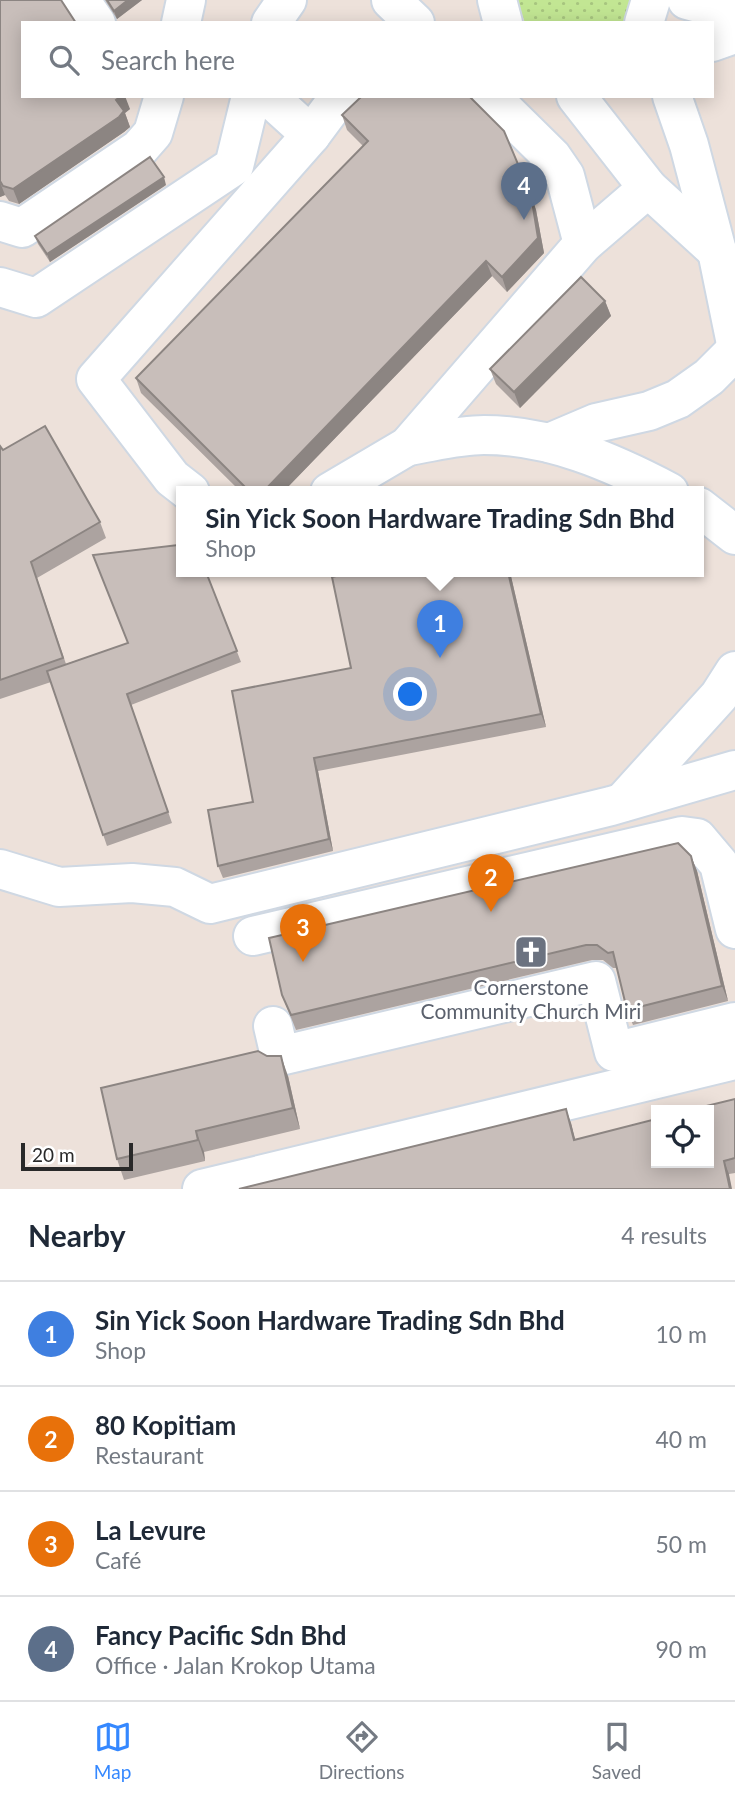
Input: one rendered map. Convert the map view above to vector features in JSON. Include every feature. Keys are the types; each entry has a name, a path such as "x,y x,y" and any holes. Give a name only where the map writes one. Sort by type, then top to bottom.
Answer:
{"street":[{"path":"80,0 95,21"},
{"path":"181,21 186,0"},
{"path":"272,21 287,0"},
{"path":"496,0 502,21"},
{"path":"645,21 651,0"},
{"path":"687,0 735,13"},
{"path":"714,41 735,34"},
{"path":"0,287 36,298 234,166 251,98"},
{"path":"270,98 311,135"},
{"path":"182,486 172,478 96,379 311,135 339,98"},
{"path":"492,98 552,157 565,176 583,244"},
{"path":"578,98 648,188 717,251"},
{"path":"673,98 689,145 717,251 735,339"},
{"path":"0,221 22,228 139,149 153,133 157,102"},
{"path":"340,486 408,446 583,244 648,188"},
{"path":"549,443 596,423 649,411 678,399 709,377 735,351"},
{"path":"408,446 483,435 549,443 617,464 658,486"},
{"path":"704,512 735,535"},
{"path":"622,803 719,696 735,671"},
{"path":"0,869 59,887 132,883 175,887 210,904 376,866 622,803 735,770"},
{"path":"253,936 682,836 697,838 719,864 735,929"},
{"path":"376,866 385,906"},
{"path":"273,1026 280,1056 596,981 614,1052 735,1022"},
{"path":"202,1189 735,1060"}],"green space":[{"path":"517,0 636,0 629,21 524,21"}],"building":[{"path":"0,0 61,0 75,21 21,21 21,98 118,98 116,100 124,111 13,189 3,186 0,181"},
{"path":"107,0 128,0 114,11"},
{"path":"360,98 471,98 504,131 531,195 538,238 502,277 486,261 269,486 244,486 136,378 368,141 342,115"},
{"path":"150,157 164,177 47,254 35,236"},
{"path":"581,277 605,301 514,392 490,369"},
{"path":"45,426 100,522 31,562 63,658 0,680 0,446 3,450"},
{"path":"176,545 176,577 208,577 237,651 127,694 168,812 103,835 47,671 128,643 93,555"},
{"path":"332,577 509,577 541,714 314,758 329,839 218,866 208,810 253,802 232,691 351,668"},
{"path":"678,843 691,856 722,986 627,1010 613,952 608,953 597,945 586,945 291,1015 282,995 269,938"},
{"path":"258,1051 267,1056 281,1056 293,1108 196,1131 198,1140 117,1159 101,1088"},
{"path":"735,1099 735,1158 724,1161 730,1189 239,1189 566,1109 574,1140 651,1120 651,1168 714,1168 714,1105 710,1105"}],"place":[{"name":"Fancy Pacific Sdn Bhd","path":"524,220"},
{"name":"Sin Yick Soon Hardware Trading Sdn Bhd","path":"440,658"},
{"name":"80 Kopitiam","path":"491,912"},
{"name":"Cornerstone Community Church Miri","path":"531,952"},
{"name":"La Levure","path":"303,962"}]}
